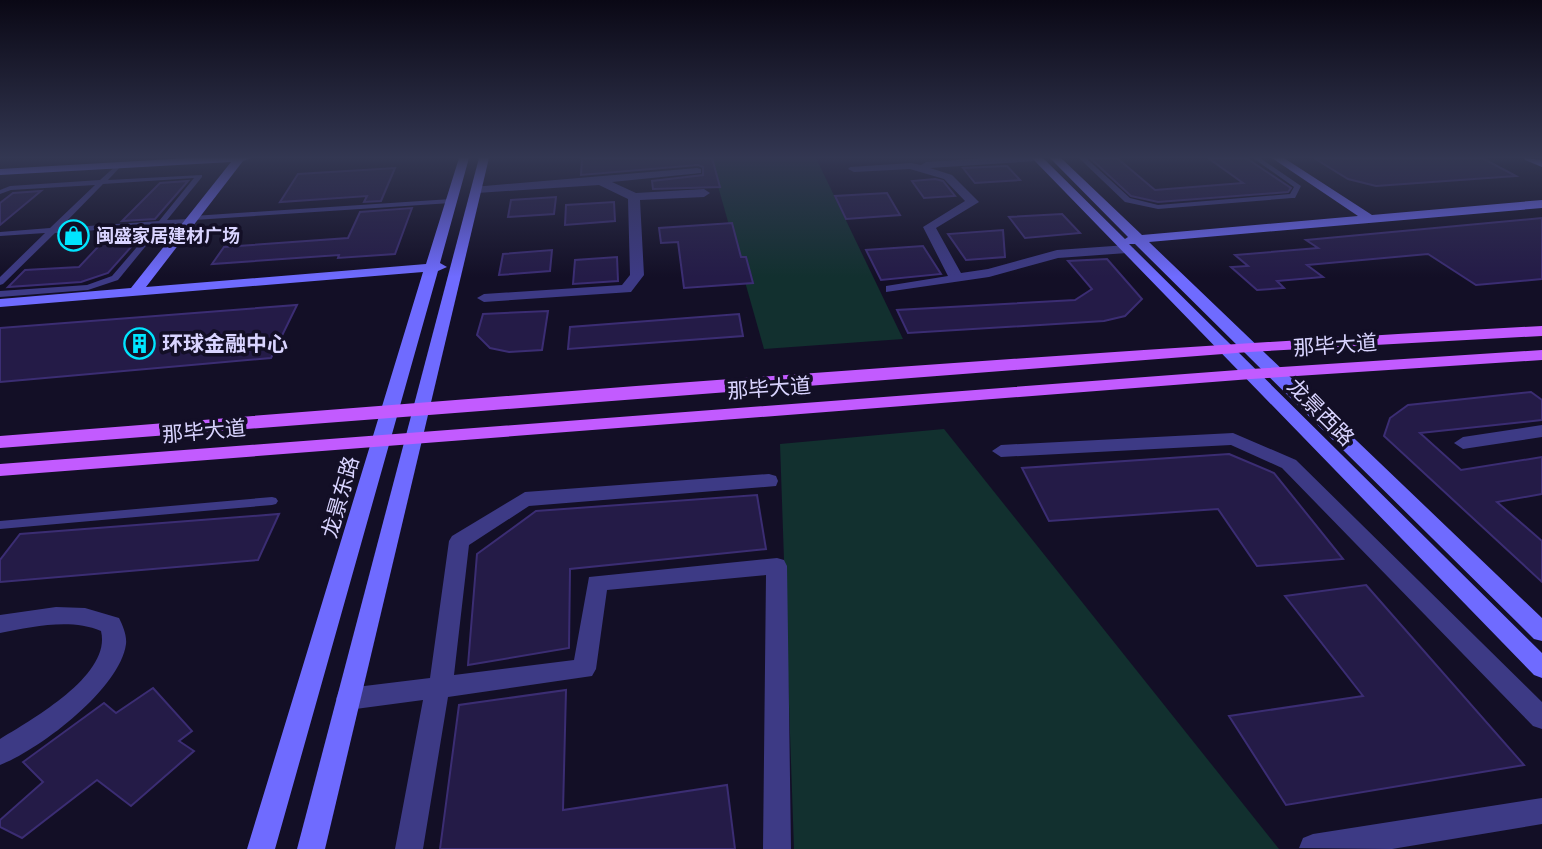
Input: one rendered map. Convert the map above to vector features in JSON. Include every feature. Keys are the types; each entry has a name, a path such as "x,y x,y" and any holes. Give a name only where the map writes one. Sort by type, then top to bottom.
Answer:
{"main road":[{"path":"135,292 209,198"},
{"name":"龙景东路","path":"261,849 452,198"},
{"path":"311,849 475,198"},
{"name":"龙景西路","path":"1079,198 1249,347 1542,632"},
{"name":"龙景西路","path":"1089,198 1226,349 1542,668"},
{"path":"1337,198 1370,219"},
{"path":"1128,243 1542,204"},
{"path":"0,303 458,266"},
{"name":"那毕大道","path":"0,442 1249,347 1430,335 1542,331"},
{"path":"1430,335 1460,360"},
{"name":"那毕大道","path":"0,470 1275,372 1542,355"}],"street":[{"path":"484,298 626,289 637,275 634,198"},
{"path":"956,278 929,227 973,202 969,198"},
{"path":"891,289 989,273 1056,254 1128,243"},
{"path":"1463,443 1542,431"},
{"path":"1002,451 1233,439 1289,464 1542,718"},
{"path":"409,849 439,687 459,541 525,499 769,481"},
{"path":"348,699 584,669 597,583 776,566 777,849"},
{"path":"0,624 33,618 71,617 105,622 111,625 115,645 97,678 69,705 0,753"},
{"path":"1313,848 1542,811"}],"lane":[{"path":"0,282 85,198"},
{"path":"0,294 88,288 115,278 183,198"},
{"path":"1125,198 1158,207 1272,198"},
{"path":"0,234 451,201"},
{"path":"0,525 272,501"}],"green space":[{"path":"721,198 835,198 903,339 764,349"},
{"path":"944,429 1279,849 794,849 780,444"}],"building":[{"path":"7,198 33,198 0,225 0,203"},
{"path":"145,198 174,198 155,219 122,221"},
{"path":"283,198 344,198 280,202"},
{"path":"366,198 382,198 381,201 364,202"},
{"path":"556,198 554,214 508,217 511,200"},
{"path":"836,198 890,198 900,215 846,219"},
{"path":"1138,198 1215,198 1158,202"},
{"path":"614,202 615,221 565,225 566,205"},
{"path":"412,208 395,254 212,264 224,247 348,238 360,212"},
{"path":"1062,214 1080,233 1025,238 1009,217"},
{"path":"1542,218 1542,279 1476,285 1428,254 1307,265 1323,277 1277,281 1284,288 1257,290 1231,267 1248,266 1235,255 1318,248 1306,240"},
{"path":"732,223 741,257 746,257 753,283 684,288 678,242 661,243 659,228"},
{"path":"147,229 108,273 81,282 8,287 25,270 79,267 112,232"},
{"path":"1003,230 1005,257 966,260 948,234"},
{"path":"923,246 941,274 881,280 866,250"},
{"path":"552,250 550,271 499,275 503,254"},
{"path":"617,257 618,281 573,284 575,260"},
{"path":"1107,259 1142,299 1125,316 1104,321 908,333 897,310 1075,300 1092,289 1068,261"},
{"name":"环球金融中心","path":"297,305 271,358 0,382 0,328"},
{"path":"548,311 542,350 509,352 490,348 477,335 483,314"},
{"path":"739,314 743,336 568,349 570,327"},
{"path":"1531,392 1542,400 1542,420 1420,433 1461,470 1542,457 1542,494 1497,502 1542,541 1542,582 1384,436 1390,418 1408,405"},
{"path":"1229,454 1274,473 1343,559 1257,566 1218,509 1049,521 1022,468"},
{"path":"757,495 766,549 570,569 569,648 468,665 477,554 536,511"},
{"path":"279,514 258,560 0,582 0,560 20,534"},
{"path":"1366,585 1524,765 1286,805 1229,716 1363,696 1285,596"},
{"path":"153,688 192,731 179,741 194,751 131,806 97,780 22,838 0,827 0,820 43,782 23,762 104,703 116,713"},
{"path":"566,690 563,810 727,785 735,849 440,849 459,705"}],"place":[{"name":"闽盛家居建材广场","path":"73,235"},
{"name":"环球金融中心","path":"139,343"}]}
